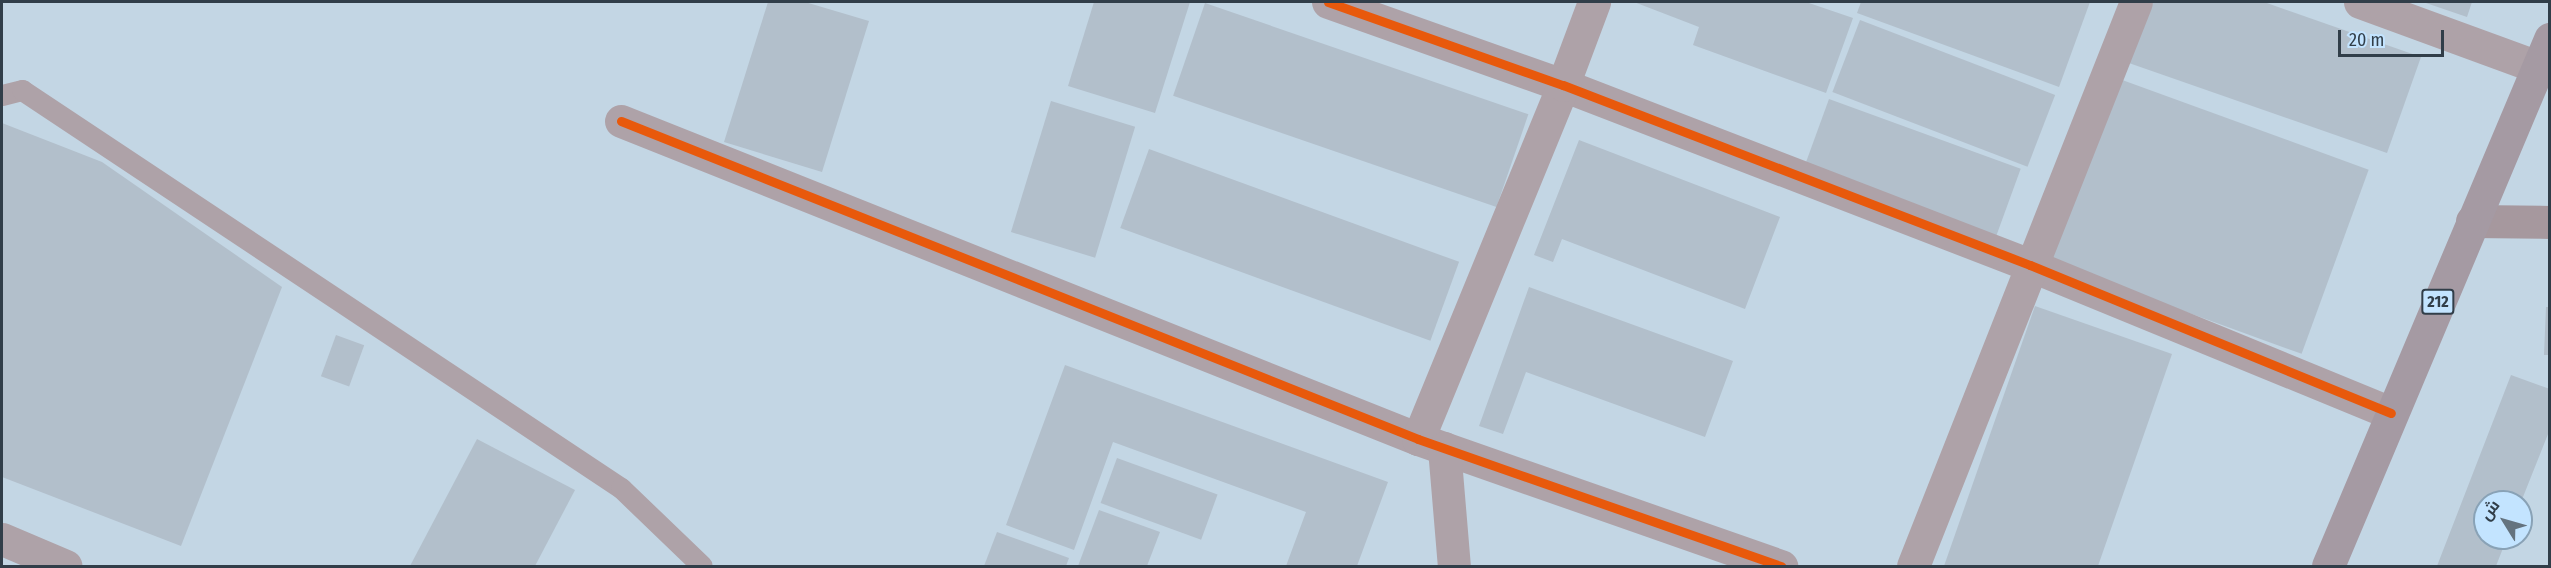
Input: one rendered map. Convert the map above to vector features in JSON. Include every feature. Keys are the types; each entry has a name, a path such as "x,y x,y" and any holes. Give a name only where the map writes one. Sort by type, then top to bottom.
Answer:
{"main road":[{"name":"212","path":"2328,567 2544,53"}],"street":[{"path":"1328,2 1563,85 2030,265 2391,413"},
{"path":"1454,567 1431,444 1594,2"},
{"path":"1913,567 2030,265 2136,2"},
{"path":"2360,2 2544,53"},
{"path":"621,121 1431,444 1781,567"},
{"path":"2472,221 2550,222"},
{"path":"2,539 66,567"}],"lane":[{"path":"2,95 22,90 621,488 702,567"}],"building":[{"path":"768,2 805,2 869,21 822,172 724,142"},
{"path":"1094,2 1190,2 1155,113 1068,86"},
{"path":"1634,2 1806,2 1853,18 1826,93 1693,45 1699,27"},
{"path":"1861,2 2090,2 2059,87 1857,13"},
{"path":"2147,2 2264,2 2421,57 2387,153 2126,62"},
{"path":"2423,2 2472,2 2467,17"},
{"path":"1205,3 1528,114 1496,207 1173,96"},
{"path":"1860,20 2055,95 2028,167 1832,92"},
{"path":"2114,77 2369,170 2302,354 2047,261"},
{"path":"1829,99 2021,169 1996,235 1805,166"},
{"path":"1051,101 1135,127 1095,258 1011,232"},
{"path":"2,123 102,162 282,287 181,546 2,477"},
{"path":"1579,140 1780,217 1745,309 1562,239 1553,262 1534,255"},
{"path":"1149,149 1459,262 1430,341 1120,228"},
{"path":"1529,287 1733,361 1705,437 1526,372 1503,434 1479,426"},
{"path":"2035,306 2172,354 2098,566 1944,566"},
{"path":"2546,307 2550,307 2550,355 2544,355"},
{"path":"336,335 364,345 349,387 321,376"},
{"path":"1065,365 1388,482 1357,566 1286,566 1306,512 1113,442 1074,550 1006,525"},
{"path":"2511,375 2550,389 2550,429 2526,490 2473,490 2473,550 2502,550 2496,566 2437,566"},
{"path":"477,439 575,490 535,566 410,566"},
{"path":"1117,458 1218,495 1201,540 1101,503"},
{"path":"1099,510 1160,532 1147,566 1078,566"},
{"path":"997,532 1069,558 1066,566 984,566"}],"cycle path":[{"path":"1328,2 1563,85 2030,265 2391,413"},
{"path":"621,121 1418,439 1781,566"}]}
